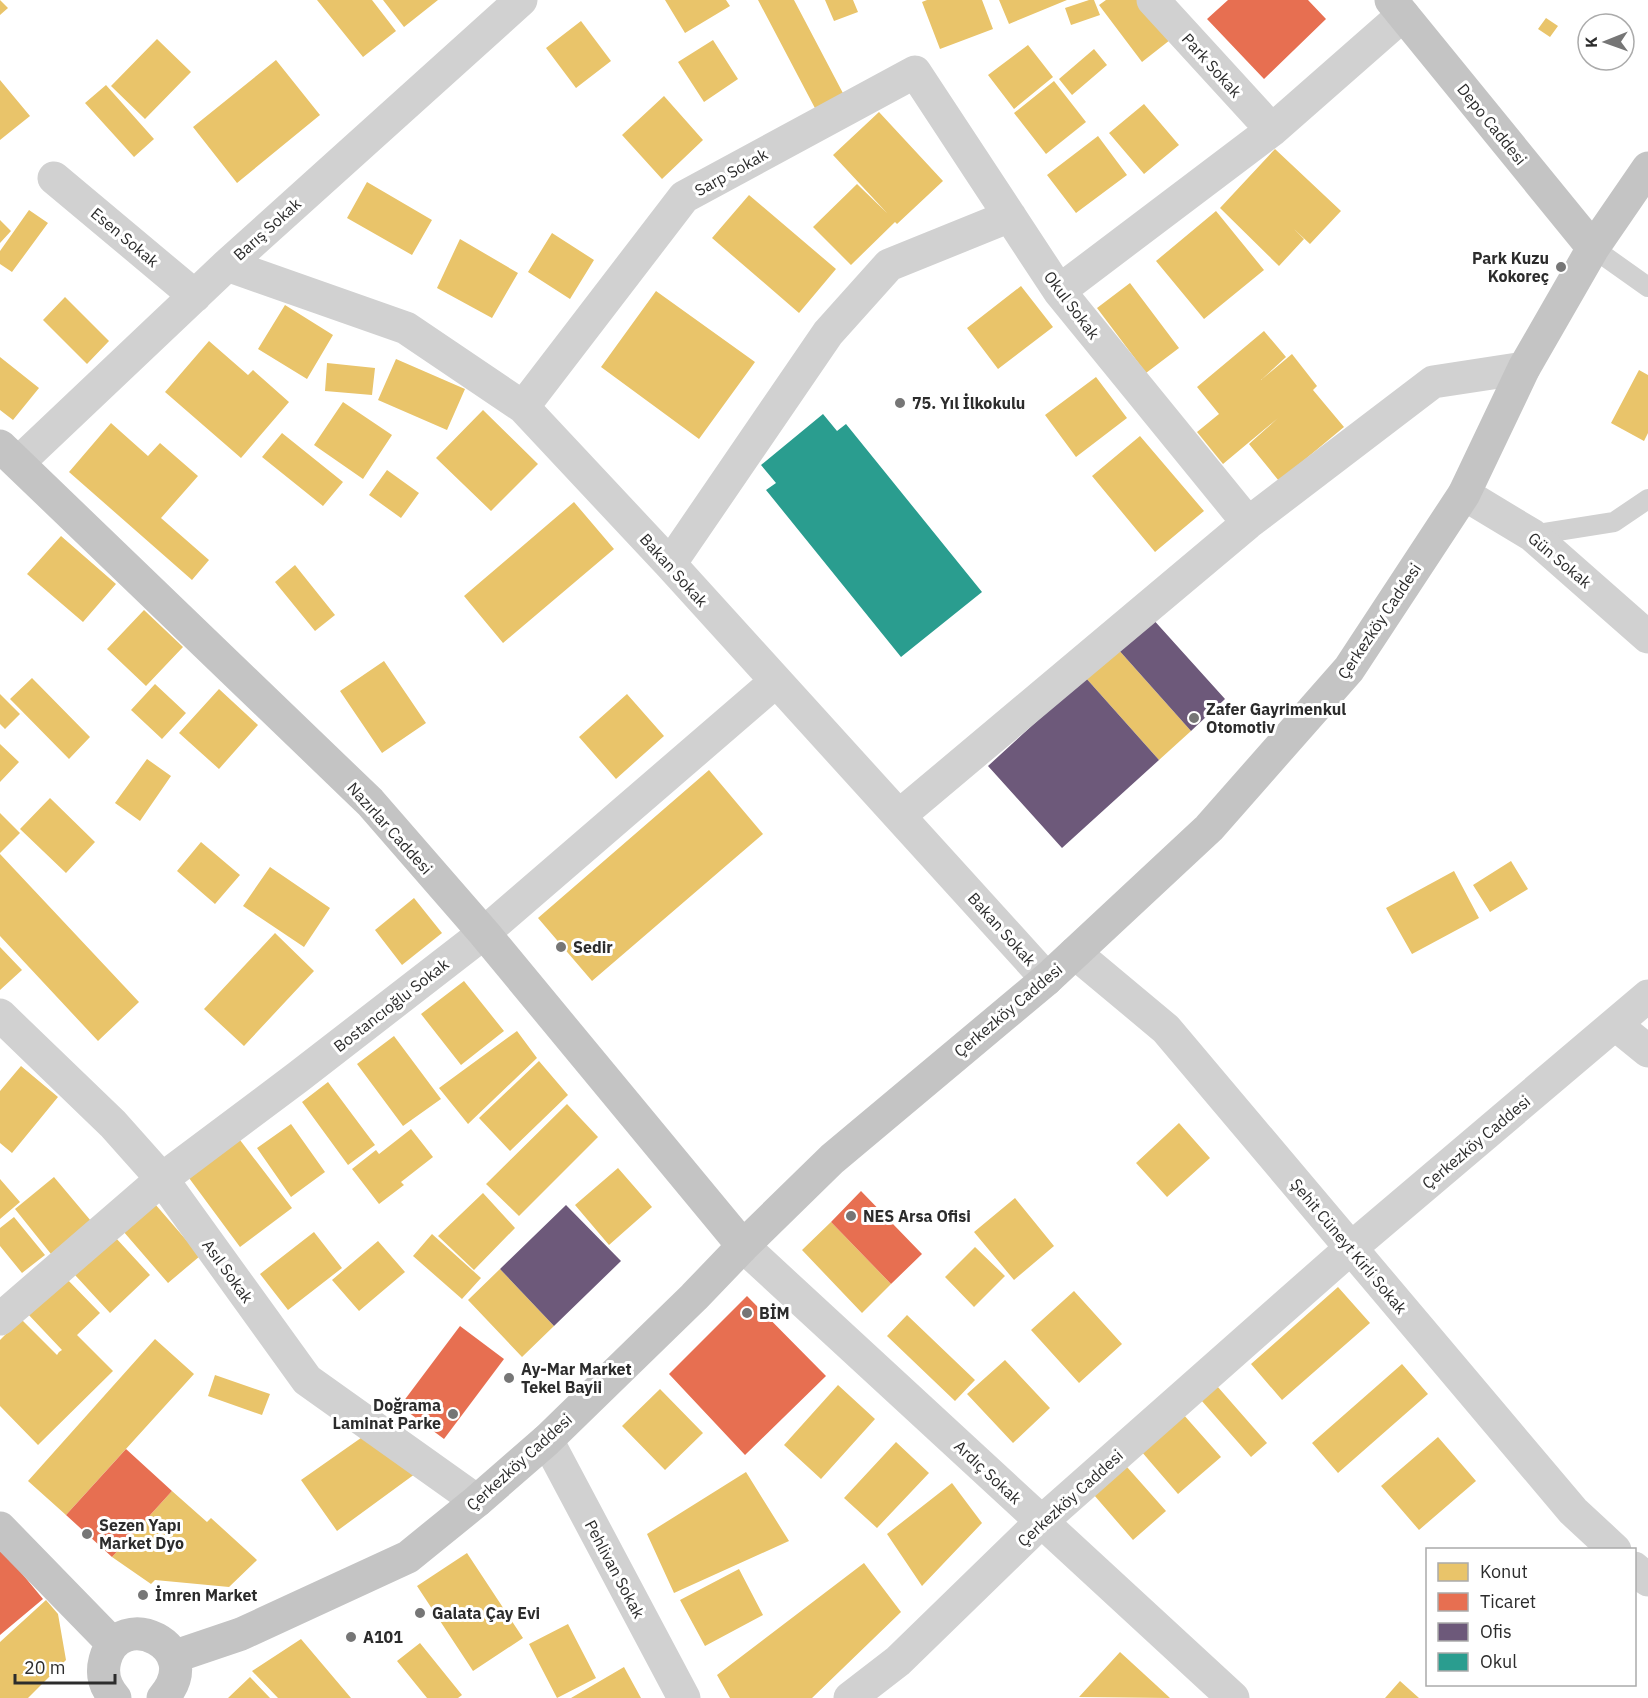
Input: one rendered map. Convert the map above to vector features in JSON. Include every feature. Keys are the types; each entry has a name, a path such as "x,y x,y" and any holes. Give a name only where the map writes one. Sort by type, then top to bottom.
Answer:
{"main road":[{"name":"Depo Caddesi","path":"1397,7 1593,248"},
{"name":"Çerkezköy Caddesi","path":"173,1657 241,1634 408,1557 547,1440 832,1159 1047,979 1209,828 1349,669 1464,494 1524,368 1593,248 1648,168"},
{"name":"Nazırlar Caddesi","path":"9,454 370,802 484,933 743,1246"},
{"path":"0,1528 113,1644"},
{"path":"104,1694 103,1666 106,1655 113,1644 122,1637 146,1634 166,1645 176,1666 175,1679 163,1698"}],"street":[{"name":"Barış Sokak","path":"9,454 195,296 521,0"},
{"name":"Park Sokak","path":"1153,0 1272,130"},
{"path":"1059,291 1272,130 1397,7"},
{"name":"Okul Sokak","path":"915,72 1059,291 1248,523"},
{"name":"Sarp Sokak","path":"523,408 684,197 915,72"},
{"name":"Esen Sokak","path":"54,178 195,296"},
{"path":"670,564 828,333 889,265 1010,216"},
{"name":"Bakan Sokak","path":"227,265 406,328 523,408 670,564 1047,979"},
{"path":"899,816 1248,523 1433,382 1524,368"},
{"name":"Gün Sokak","path":"1464,494 1532,535 1648,637"},
{"name":"Bostancıoğlu Sokak","path":"0,1319 162,1179 484,933 775,682"},
{"name":"Şehit Cüneyt Kirli Sokak","path":"1075,953 1166,1029 1573,1511 1613,1548"},
{"name":"Çerkezköy Caddesi","path":"850,1698 898,1661 1041,1522 1351,1248 1648,996"},
{"name":"Asıl Sokak","path":"0,1015 113,1124 162,1179 307,1380 477,1501"},
{"path":"1616,1025 1648,1051"},
{"name":"Ardıç Sokak","path":"743,1246 1233,1698"},
{"name":"Pehlivan Sokak","path":"547,1440 684,1698"},
{"path":"1636,1569 1648,1580"}],"lane":[{"path":"1593,248 1648,286"},
{"path":"1532,535 1614,522 1648,499"}],"building: Konut":[{"path":"0,0 8,8 0,15"},
{"path":"317,0 372,0 396,31 363,57"},
{"path":"383,0 438,0 404,27"},
{"path":"665,0 726,0 730,6 685,33"},
{"path":"758,0 794,0 845,97 817,112"},
{"path":"825,0 853,0 858,12 834,21"},
{"path":"927,0 982,0 993,29 940,49 922,2"},
{"path":"999,0 1067,0 1009,24"},
{"path":"1094,0 1100,15 1071,25 1065,8"},
{"path":"1106,0 1139,0 1170,40 1142,62 1099,5"},
{"path":"1546,18 1558,26 1550,37 1538,29"},
{"path":"581,21 611,61 576,88 546,48"},
{"path":"157,39 191,72 145,119 111,86"},
{"path":"713,40 738,79 704,102 678,62"},
{"path":"1028,45 1053,77 1014,109 988,75"},
{"path":"1094,49 1107,65 1072,95 1059,79"},
{"path":"276,60 320,115 237,183 193,127"},
{"path":"0,80 30,116 0,140"},
{"path":"1054,81 1086,122 1046,154 1014,113"},
{"path":"106,85 154,139 134,157 85,103"},
{"path":"664,96 703,140 662,179 622,135"},
{"path":"1144,104 1179,145 1144,174 1109,133"},
{"path":"879,112 943,181 897,224 895,222 851,265 813,227 857,184 887,213 833,155"},
{"path":"1098,136 1127,175 1076,213 1047,175"},
{"path":"1275,149 1341,211 1310,244 1294,229 1304,239 1279,266 1220,208"},
{"path":"367,182 432,220 412,255 347,218"},
{"path":"749,195 836,269 799,313 712,238"},
{"path":"29,210 48,223 12,272 0,264 0,251"},
{"path":"1216,211 1264,270 1204,319 1156,261"},
{"path":"0,220 11,231 0,243"},
{"path":"552,233 594,260 570,299 528,272"},
{"path":"460,239 518,273 492,318 437,288"},
{"path":"1130,283 1179,348 1146,373 1097,308"},
{"path":"1021,286 1053,327 998,369 967,328"},
{"path":"656,291 755,362 699,439 601,367"},
{"path":"65,297 109,341 87,364 43,320"},
{"path":"285,305 333,335 307,379 258,349"},
{"path":"1264,331 1286,357 1261,380 1292,354 1317,386 1313,390 1344,427 1279,481 1249,444 1278,418 1223,464 1197,432 1219,414 1197,387"},
{"path":"209,341 248,375 253,370 289,402 241,458 165,392"},
{"path":"0,357 39,388 13,420 0,410"},
{"path":"396,359 465,389 447,430 378,400"},
{"path":"327,363 375,368 372,395 325,391"},
{"path":"1639,370 1648,375 1648,433 1644,441 1611,423"},
{"path":"1096,377 1127,418 1076,457 1045,415"},
{"path":"343,402 392,435 363,479 314,445"},
{"path":"483,410 538,464 491,511 436,458"},
{"path":"111,423 148,456 160,443 198,476 161,518 209,560 192,580 69,472"},
{"path":"282,433 343,482 323,506 262,457"},
{"path":"1140,436 1204,511 1155,552 1092,476"},
{"path":"387,470 419,493 401,518 369,495"},
{"path":"574,502 614,549 503,643 464,596"},
{"path":"61,536 116,584 83,622 27,574"},
{"path":"295,565 335,615 315,631 275,582"},
{"path":"144,610 183,647 146,686 107,649"},
{"path":"1117,648 1191,731 1159,760 1085,677"},
{"path":"384,661 426,723 382,753 340,691"},
{"path":"32,678 90,737 69,759 10,699"},
{"path":"155,684 186,713 162,739 131,710"},
{"path":"219,689 258,725 219,769 179,733"},
{"path":"0,694 20,714 5,729 0,724"},
{"path":"627,694 664,736 616,779 579,737"},
{"path":"0,744 19,762 0,782"},
{"path":"147,759 171,776 140,821 115,803"},
{"path":"709,770 763,834 592,981 538,918"},
{"path":"50,798 95,842 66,873 20,829"},
{"path":"0,813 20,833 0,853"},
{"path":"201,842 240,875 215,904 177,871"},
{"path":"0,854 139,1002 98,1041 0,936"},
{"path":"1511,861 1528,889 1490,912 1473,885"},
{"path":"270,867 330,908 304,947 243,906"},
{"path":"1454,871 1479,918 1412,954 1386,908"},
{"path":"414,898 442,933 402,965 375,930"},
{"path":"275,933 314,971 244,1046 204,1009"},
{"path":"0,947 22,970 0,990"},
{"path":"464,981 504,1031 461,1065 421,1014"},
{"path":"517,1031 537,1058 468,1124 439,1088"},
{"path":"394,1036 441,1099 403,1126 357,1064"},
{"path":"539,1061 568,1095 510,1151 479,1118"},
{"path":"21,1066 58,1097 12,1153 0,1143 0,1091"},
{"path":"328,1082 375,1145 348,1165 302,1102"},
{"path":"567,1104 598,1137 519,1216 486,1184"},
{"path":"1179,1123 1210,1158 1167,1197 1136,1163"},
{"path":"291,1124 325,1172 291,1197 257,1148"},
{"path":"411,1129 433,1157 401,1182 404,1185 379,1204 352,1169 376,1150 379,1154"},
{"path":"240,1140 292,1208 240,1247 189,1178"},
{"path":"618,1168 652,1207 609,1245 575,1205"},
{"path":"54,1177 91,1221 51,1254 15,1209"},
{"path":"0,1179 20,1202 0,1219"},
{"path":"483,1193 515,1228 474,1270 438,1236"},
{"path":"1015,1198 1054,1246 1014,1280 974,1232"},
{"path":"155,1204 200,1256 168,1283 123,1231"},
{"path":"14,1217 45,1255 22,1273 0,1246 0,1228"},
{"path":"831,1222 891,1284 862,1313 802,1250"},
{"path":"314,1232 342,1268 288,1310 260,1274"},
{"path":"432,1234 481,1278 462,1299 413,1256"},
{"path":"115,1237 150,1275 110,1313 75,1275"},
{"path":"378,1241 405,1272 359,1311 332,1280"},
{"path":"975,1247 1005,1276 974,1307 945,1277"},
{"path":"500,1269 554,1326 522,1357 468,1300"},
{"path":"64,1276 100,1313 77,1335 113,1371 38,1445 0,1406 0,1340 21,1319 57,1355 62,1350 26,1312"},
{"path":"1338,1287 1370,1323 1282,1400 1251,1364"},
{"path":"1074,1291 1122,1344 1079,1383 1031,1330"},
{"path":"907,1315 975,1380 955,1401 887,1336"},
{"path":"155,1339 194,1374 66,1515 28,1481"},
{"path":"1005,1360 1050,1408 1013,1443 967,1394"},
{"path":"1402,1364 1428,1394 1338,1473 1312,1443"},
{"path":"215,1375 270,1394 262,1415 208,1396"},
{"path":"1210,1378 1267,1443 1251,1457 1194,1392"},
{"path":"838,1385 875,1419 821,1479 784,1445"},
{"path":"660,1389 703,1433 665,1470 622,1426"},
{"path":"1183,1414 1221,1457 1178,1494 1141,1451"},
{"path":"368,1433 419,1471 337,1531 301,1480"},
{"path":"1438,1437 1476,1481 1419,1530 1381,1486"},
{"path":"896,1442 929,1473 877,1528 844,1498"},
{"path":"1127,1467 1166,1511 1133,1540 1094,1495"},
{"path":"746,1472 789,1541 674,1593 647,1534"},
{"path":"952,1483 982,1523 922,1586 887,1534"},
{"path":"172,1491 207,1522 211,1518 257,1560 229,1587 155,1580 151,1584 112,1557"},
{"path":"467,1553 523,1638 473,1671 417,1586"},
{"path":"864,1563 901,1612 812,1698 730,1698 717,1675"},
{"path":"739,1569 763,1615 705,1646 680,1600"},
{"path":"46,1600 58,1614 66,1660 28,1698 0,1698 0,1642"},
{"path":"568,1624 596,1678 557,1698 529,1644"},
{"path":"301,1639 351,1698 278,1698 252,1671"},
{"path":"420,1643 462,1695 458,1698 427,1698 397,1661"},
{"path":"1120,1652 1156,1685 1170,1698 1079,1697"},
{"path":"624,1667 641,1698 571,1698"},
{"path":"250,1677 270,1698 228,1698"},
{"path":"1400,1681 1419,1698 1385,1698"}],"building: Ticaret":[{"path":"1228,0 1308,0 1326,19 1264,79 1207,19"},
{"path":"861,1191 922,1254 891,1284 831,1222"},
{"path":"747,1296 826,1376 745,1455 669,1374"},
{"path":"460,1326 504,1359 444,1439 400,1406"},
{"path":"126,1449 172,1491 112,1557 66,1515"},
{"path":"0,1547 43,1599 0,1635"}],"building: Ofis":[{"path":"1151,617 1225,699 1191,731 1117,648"},
{"path":"1085,677 1159,760 1062,848 988,766"},
{"path":"566,1205 621,1261 554,1326 500,1269"}],"building: Okul":[{"path":"823,414 837,431 846,424 982,592 901,657 766,490 776,483 761,465"}],"place":[{"name":"Park Kuzu Kokoreç","path":"1561,267"},
{"name":"75. Yıl İlkokulu","path":"900,403"},
{"name":"Zafer Gayrimenkul Otomotiv","path":"1194,718"},
{"name":"Sedir","path":"561,947"},
{"name":"NES Arsa Ofisi","path":"851,1216"},
{"name":"BİM","path":"747,1313"},
{"name":"Ay-Mar Market Tekel Bayii","path":"509,1378"},
{"name":"Doğrama Laminat Parke","path":"453,1414"},
{"name":"Sezen Yapı Market Dyo","path":"87,1534"},
{"name":"İmren Market","path":"143,1595"},
{"name":"Galata Çay Evi","path":"420,1613"},
{"name":"A101","path":"351,1637"}]}
